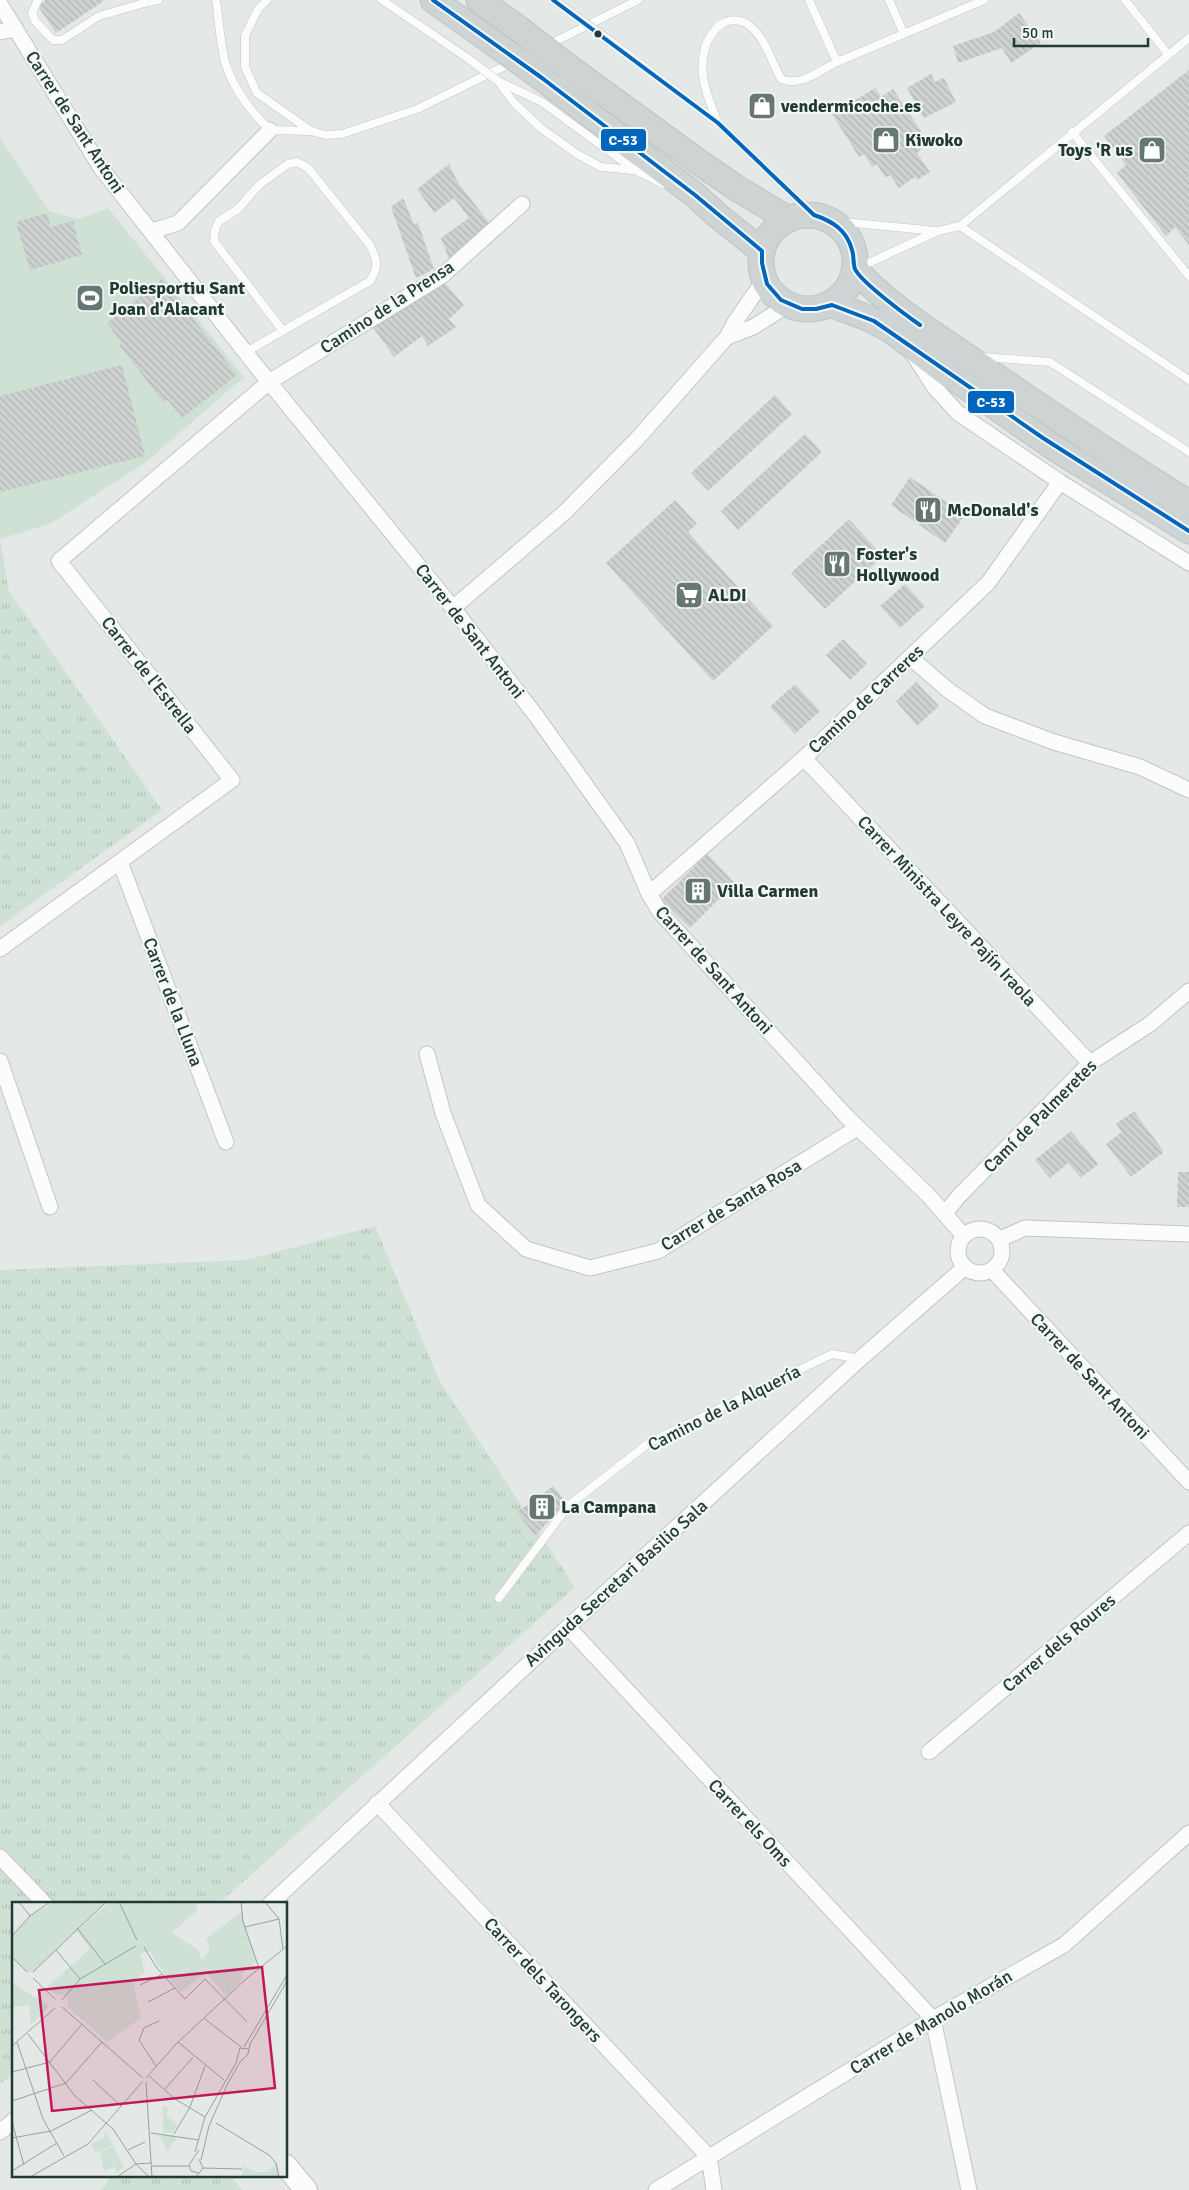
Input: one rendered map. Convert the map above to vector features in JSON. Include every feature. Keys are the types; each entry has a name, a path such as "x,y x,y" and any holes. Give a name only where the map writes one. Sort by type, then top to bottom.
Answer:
{"main road":[{"path":"433,0 542,78 695,195 762,251"},
{"path":"479,0 707,168 788,219"},
{"path":"823,218 845,232 855,254 855,269 847,289 830,304 815,309 799,309 788,305 771,291 764,280 762,251 769,236 788,219 823,218"},
{"path":"855,269 867,283 903,313 1120,461 1189,503"},
{"path":"830,304 868,318 892,331 1056,449 1189,531"}],"street":[{"name":"Carrer de Sant Antoni","path":"0,2 102,168 269,382 453,608 537,717 627,843 649,894 660,912 857,1128 945,1212 964,1236"},
{"path":"0,32 15,29"},
{"path":"152,231 178,223 270,130"},
{"name":"Camino de la Prensa","path":"269,382 443,275 522,204"},
{"path":"453,608 572,505 637,439 727,337 764,280"},
{"path":"727,337 754,327 788,305"},
{"path":"904,340 935,388 958,413 1060,482 1189,563"},
{"name":"Carrer de l'Estrella","path":"0,949 232,780 59,562 269,382"},
{"name":"Camino de Carreres","path":"649,894 804,758 988,583 1060,482"},
{"path":"911,658 948,690 985,716 1054,742 1140,767 1189,790"},
{"name":"Carrer Ministra Leyre Pajín Iraola","path":"804,758 1090,1063"},
{"name":"Carrer de la Lluna","path":"120,862 226,1142"},
{"name":"Camí de Palmeretes","path":"945,1212 1090,1063 1150,1024 1189,991"},
{"name":"Carrer de Santa Rosa","path":"427,1054 443,1113 478,1205 526,1249 590,1268 658,1251 857,1128"},
{"path":"0,1061 50,1207"},
{"path":"1000,1239 1025,1228 1189,1234"},
{"path":"975,1229 989,1230 1000,1239 1002,1256 992,1270 978,1273 965,1267 958,1255 960,1242 964,1236 975,1229"},
{"name":"Avinguda Secretari Basilio Sala","path":"272,1902 377,1803 860,1359 965,1267"},
{"name":"Carrer de Sant Antoni","path":"992,1270 1189,1482"},
{"name":"Carrer dels Roures","path":"929,1752 1189,1533"},
{"name":"Carrer els Oms","path":"568,1627 933,2019"},
{"name":"Carrer dels Tarongers","path":"377,1803 709,2157"},
{"name":"Carrer de Manolo Morán","path":"656,2190 933,2019 1064,1945 1189,1833"},
{"path":"0,1857 43,1902"},
{"path":"933,2019 969,2190"},
{"path":"0,2132 12,2122"},
{"path":"709,2157 714,2190"},
{"path":"288,2168 306,2190"}],"lane":[{"path":"38,0 32,13 35,21 52,40 62,40 99,16 148,1 158,0"},
{"path":"216,0 226,62 241,96 256,117 270,130 311,132 326,135 342,134 417,109 523,57"},
{"path":"267,0 258,9 245,36 245,67 257,93 311,132"},
{"path":"382,0 498,81 527,93 542,102 635,170 668,186 695,195"},
{"path":"553,0 718,123 823,218 938,231"},
{"path":"532,52 638,0"},
{"path":"809,0 837,62"},
{"path":"889,0 904,34"},
{"path":"718,123 705,88 702,69 704,51 711,33 724,22 737,20 749,25 759,36 781,79 799,82 837,62 984,0"},
{"path":"1125,0 1168,54"},
{"path":"855,269 938,231 960,226 1072,132 1189,38"},
{"path":"498,81 514,103 542,129 577,154 601,167 635,170"},
{"path":"1072,132 1189,276"},
{"path":"246,352 283,331 370,281 376,271 378,260 370,245 308,168 297,162 288,164 259,184 238,209 219,221 215,230 214,241 283,331"},
{"path":"960,226 1189,380"},
{"path":"965,355 1050,362 1189,452"},
{"name":"Camino de la Alquería","path":"499,1598 568,1506 650,1442 832,1354 860,1359"}],"green space":[{"name":"Poliesportiu Sant Joan d'Alacant","path":"0,138 49,211 79,219 108,208 244,377 146,462 50,524 0,539"},
{"path":"0,539 8,589 162,810 0,926"},
{"path":"375,1226 440,1382 575,1587 220,1902 12,1902 12,2075 0,2084 0,1270 245,1260"},
{"path":"110,2178 233,2178 242,2190 101,2190"}],"building":[{"path":"46,0 105,0 56,33 38,6"},
{"path":"1019,13 1041,43 1011,63 1002,48 958,63 953,46 994,32"},
{"name":"Toys 'R us","path":"1189,70 1189,245 1175,227 1166,236 1117,173 1126,165 1104,136"},
{"path":"931,74 935,82 944,78 956,102 924,118 907,88"},
{"name":"Kiwoko","path":"875,88 881,97 893,89 925,137 923,143 919,146 921,150 917,153 930,172 917,180 915,177 899,188 890,175 885,178 877,164 872,167 864,154 859,157 832,114"},
{"name":"vendermicoche.es","path":"767,100 770,106 757,113 754,106"},
{"path":"449,164 457,181 490,224 449,259 441,238 469,218 454,198 434,213 417,189"},
{"path":"403,198 414,224 418,223 434,269 416,278 391,207"},
{"path":"47,213 51,227 73,221 82,255 30,270 16,222"},
{"path":"162,279 237,375 182,418 168,400 164,403 119,345 122,343 107,323"},
{"path":"444,282 464,305 449,319 456,327 428,346 422,336 394,357 372,326"},
{"path":"122,365 145,456 0,492 0,396"},
{"path":"775,395 792,414 708,491 691,473"},
{"path":"805,434 822,452 738,530 721,511"},
{"name":"McDonald's","path":"910,477 965,515 945,543 891,505"},
{"name":"ALDI","path":"675,500 697,524 688,532 773,626 713,681 606,563"},
{"name":"Foster's Hollywood","path":"849,519 883,556 825,609 791,573"},
{"path":"905,584 925,606 900,628 880,606"},
{"path":"843,639 867,664 850,680 826,655"},
{"path":"916,682 939,706 917,726 896,701"},
{"path":"795,684 820,711 795,734 770,707"},
{"name":"Villa Carmen","path":"707,854 735,883 690,928 661,900"},
{"path":"1134,1111 1164,1152 1131,1177 1106,1144 1122,1132 1116,1124"},
{"path":"1071,1131 1098,1164 1081,1178 1068,1163 1050,1178 1035,1160"},
{"path":"1178,1172 1189,1172 1189,1207 1177,1207"},
{"name":"La Campana","path":"553,1486 566,1502 535,1536 517,1512"}],"transit line":[{"name":"C-53","path":"433,0 542,78 695,195 762,251 762,263 767,284 781,300 802,309 816,309 832,305 874,321 1043,438 1189,531"},
{"name":"C-53","path":"553,0 718,123 814,215 838,227 850,243 854,267 859,275 920,325"}],"place":[{"name":"vendermicoche.es","path":"762,106"},
{"name":"Kiwoko","path":"886,140"},
{"name":"Toys 'R us","path":"1152,150"},
{"name":"Poliesportiu Sant Joan d'Alacant","path":"90,298"},
{"name":"McDonald's","path":"928,510"},
{"name":"Foster's Hollywood","path":"837,564"},
{"name":"ALDI","path":"689,595"},
{"name":"Villa Carmen","path":"698,891"},
{"name":"La Campana","path":"542,1507"}]}
